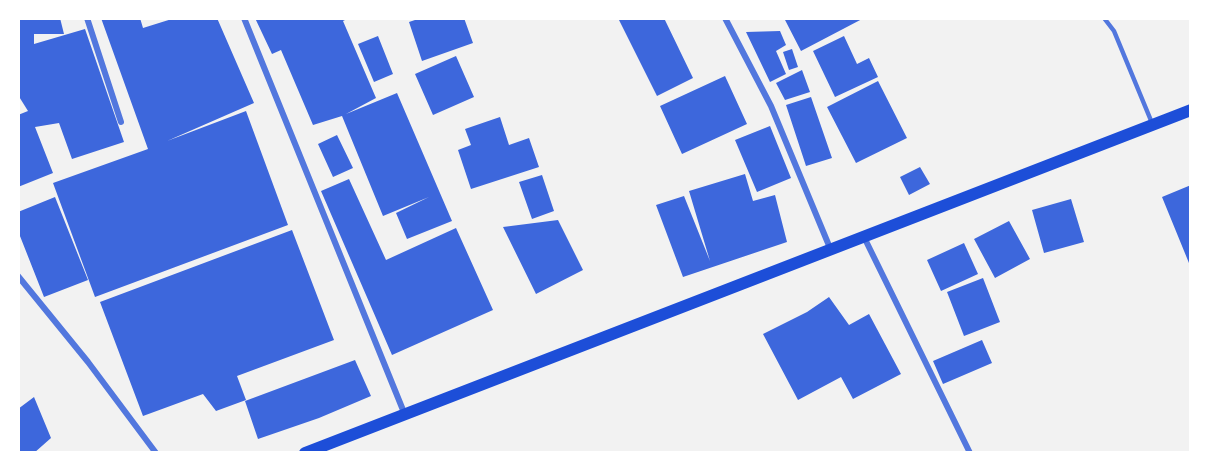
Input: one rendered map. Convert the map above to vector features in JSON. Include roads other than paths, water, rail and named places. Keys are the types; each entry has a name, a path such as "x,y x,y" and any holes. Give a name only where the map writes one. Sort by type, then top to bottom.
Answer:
{"main road":[{"path":"304,453 1191,110"}],"street":[{"path":"87,18 121,122"},
{"path":"244,18 405,415"},
{"path":"725,18 771,106 830,248"},
{"path":"863,235 970,453"},
{"path":"18,276 88,362 156,453"}],"lane":[{"path":"1104,18 1114,31 1153,125"}]}
